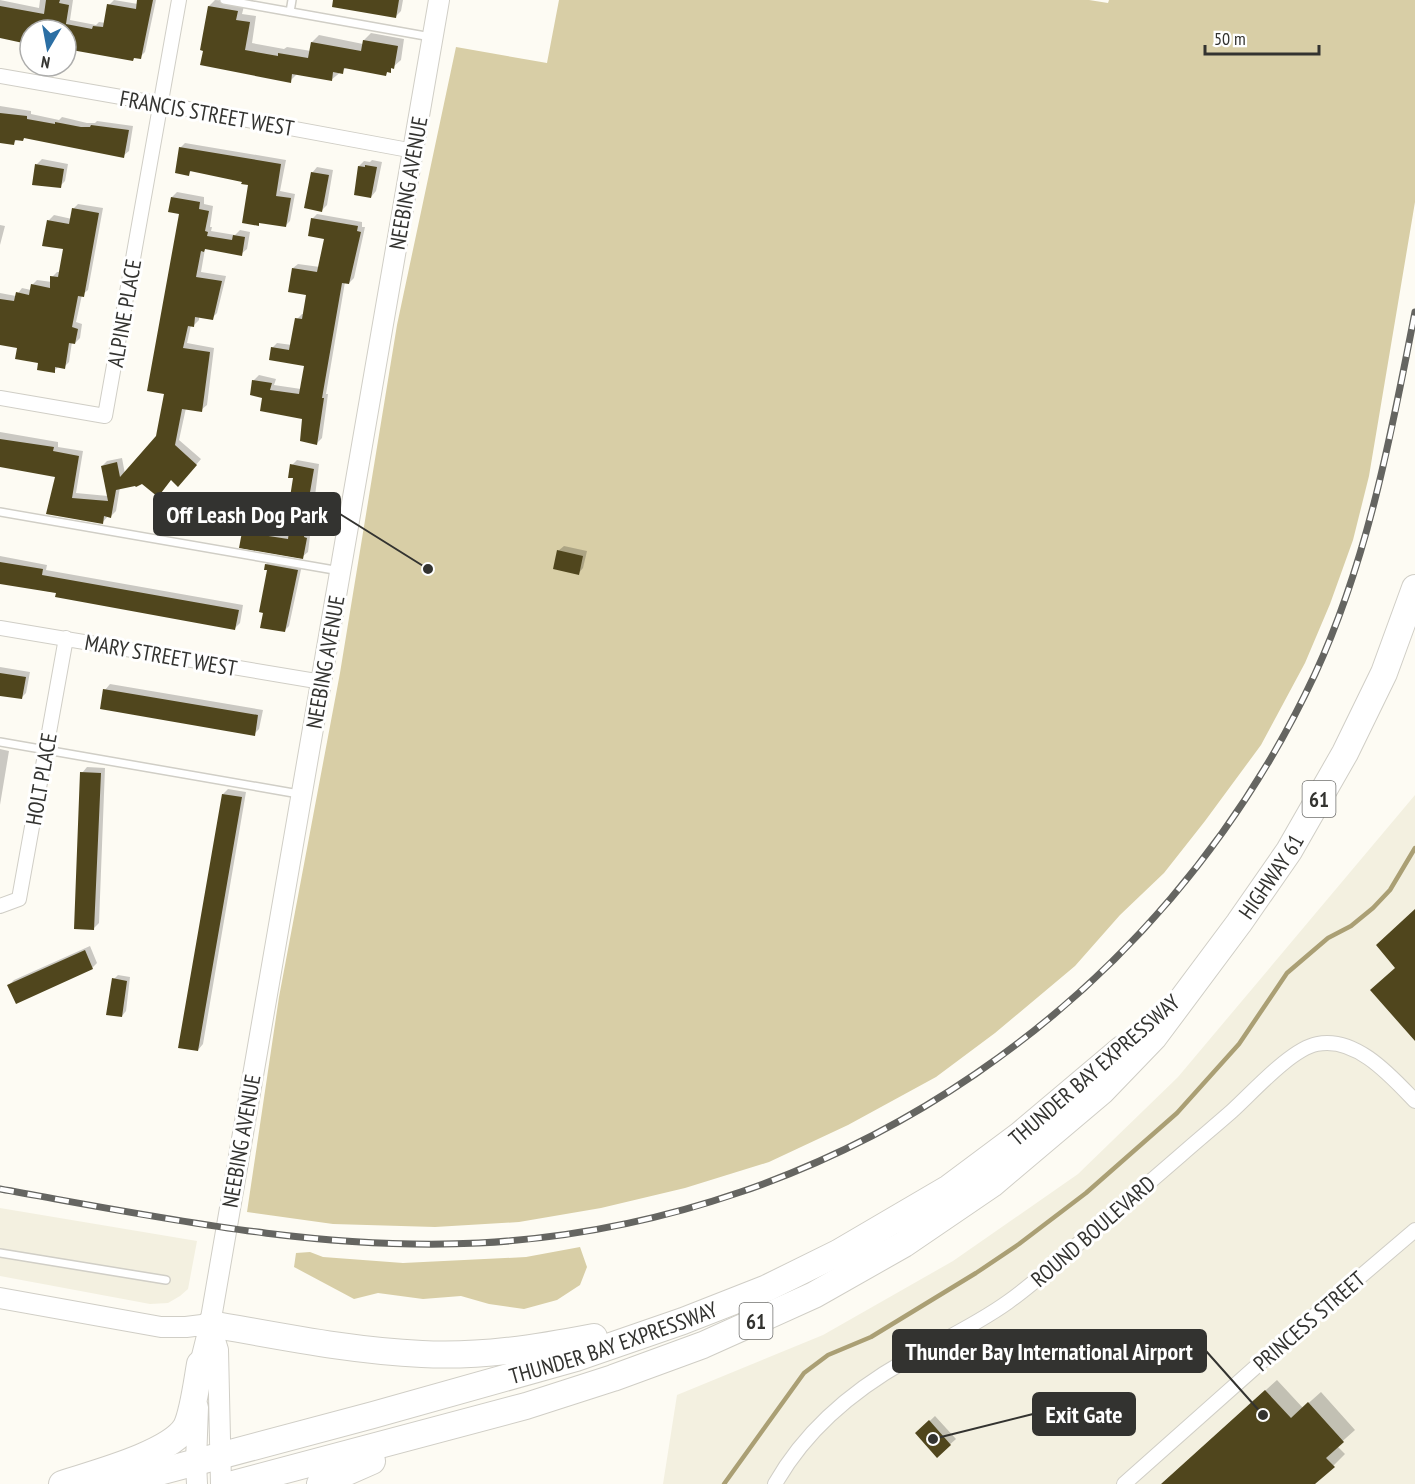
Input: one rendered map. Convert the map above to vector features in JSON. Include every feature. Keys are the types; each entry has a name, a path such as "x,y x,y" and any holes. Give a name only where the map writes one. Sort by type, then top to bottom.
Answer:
{"highway":[{"name":"HIGHWAY 61","path":"1187,991 1239,923 1289,851 1345,753 1384,673 1415,588"},
{"name":"THUNDER BAY EXPRESSWAY","path":"114,1484 197,1473 221,1456 576,1358 683,1321 768,1288 838,1254 949,1188 1045,1114 1187,991"},
{"name":"THUNDER BAY EXPRESSWAY","path":"233,1484 526,1406 613,1378 704,1345 814,1294 904,1244 992,1184 1102,1090 1154,1037 1187,991"},
{"path":"210,1324 355,1348 433,1354 486,1353 548,1346 683,1321"},
{"path":"62,1484 156,1451 178,1436 187,1424 200,1364"},
{"path":"320,1484 356,1467 526,1406"}],"main road":[{"name":"NEEBING AVENUE","path":"197,1473 200,1364 210,1324 439,0"},
{"path":"0,1298 161,1327 210,1324"},
{"name":"NEEBING AVENUE","path":"210,1324 218,1350 221,1484"}],"street":[{"path":"161,104 179,0"},
{"name":"FRANCIS STREET WEST","path":"0,76 414,151"},
{"name":"ALPINE PLACE","path":"0,398 105,416 161,104"},
{"name":"MARY STREET WEST","path":"0,627 322,682"},
{"name":"HOLT PLACE","path":"0,906 19,898 66,638"},
{"name":"ROUND BOULEVARD","path":"775,1484 786,1464 801,1445 837,1408 871,1382 982,1319 1022,1291 1302,1050 1316,1044 1331,1043 1347,1046 1363,1054 1415,1101"},
{"name":"PRINCESS STREET","path":"1124,1484 1286,1340 1415,1230"}],"lane":[{"path":"224,0 432,37"},
{"path":"290,12 292,0"},
{"path":"0,512 341,571"},
{"path":"0,742 301,794"},
{"path":"0,1253 166,1281"}],"shaded area":[{"path":"559,0 1089,0 1108,3 1109,0 1415,0 1415,202 1369,476 1353,540 1330,604 1305,663 1261,745 1205,821 1164,873 1120,915 1075,966 995,1033 936,1077 848,1125 769,1162 685,1188 601,1208 519,1222 435,1227 333,1224 247,1212 279,997 340,673 397,325 456,47 547,63"},
{"path":"1415,795 1415,1484 663,1484 677,1395 823,1335 953,1261 1078,1174 1178,1077"},
{"path":"0,1208 197,1241 188,1289 168,1303 150,1304 0,1276"},
{"path":"580,1247 587,1267 580,1285 557,1300 524,1309 489,1304 461,1296 423,1299 378,1293 354,1299 294,1267 296,1253 310,1252 323,1257 403,1263 526,1257"}],"building":[{"path":"46,0 60,0 59,3 69,5 67,18 18,18 18,42 0,38 0,6 44,14"},
{"path":"137,0 153,0 141,59 134,58 133,61 78,51 78,26 92,29 93,26 103,27 107,4 136,9"},
{"path":"333,0 399,0 396,18 332,7"},
{"path":"208,6 238,11 236,20 250,22 245,50 308,58 311,42 361,51 363,40 398,46 394,69 391,68 391,73 387,72 386,76 344,68 343,74 333,72 332,81 292,74 291,83 200,65 203,51 200,50"},
{"path":"0,113 27,116 27,119 55,124 55,122 81,127 91,125 129,130 124,158 24,138 23,141 15,140 14,145 0,143"},
{"path":"179,147 281,164 276,196 291,198 286,227 242,223 248,185 241,184 242,182 190,171 189,176 175,173"},
{"path":"35,164 64,169 61,188 32,185"},
{"path":"365,165 377,167 371,198 354,195 358,166 365,167"},
{"path":"311,172 329,175 322,212 304,208"},
{"path":"171,197 200,202 199,209 209,211 205,231 208,232 207,236 232,240 233,235 245,237 242,256 205,249 204,252 201,251 196,277 222,281 213,320 195,317 194,327 188,326 183,348 210,352 202,412 182,409 175,445 197,465 178,487 171,480 158,497 142,484 116,490 111,518 104,516 103,524 46,514 55,477 0,467 0,439 54,447 53,451 79,456 72,498 108,501 101,466 117,462 120,477 156,436 164,394 147,391 179,214 168,212"},
{"path":"72,208 99,213 84,297 78,296 72,327 78,329 75,344 69,343 65,369 55,367 55,373 37,370 38,363 15,359 17,348 0,345 0,299 14,301 16,292 29,295 31,284 50,288 50,276 58,277 63,249 42,246 47,220 69,224"},
{"path":"311,218 358,226 357,231 361,232 349,284 342,283 322,398 324,398 317,445 300,441 302,419 260,411 262,398 250,395 252,380 272,383 270,390 299,394 304,366 269,360 271,347 289,350 295,318 302,319 306,295 288,292 292,268 317,272 324,239 308,236"},
{"path":"290,464 314,469 303,559 239,548 242,532 288,539 291,516 288,515 288,510 293,478 288,478"},
{"path":"557,550 583,556 579,575 553,569"},
{"path":"0,562 43,569 42,575 239,610 235,630 55,597 56,593 0,584"},
{"path":"265,564 298,570 285,632 260,628 263,613 259,612 267,570 264,570"},
{"path":"0,673 26,677 22,699 0,696"},
{"path":"103,689 258,715 255,736 100,709"},
{"path":"80,772 101,773 94,930 74,929"},
{"path":"222,794 242,797 198,1051 178,1048"},
{"path":"1415,909 1415,1041 1370,990 1395,968 1376,945"},
{"path":"85,950 93,969 16,1004 7,985"},
{"path":"112,978 127,981 122,1017 106,1015"},
{"path":"1265,1390 1291,1418 1308,1402 1344,1442 1326,1458 1335,1467 1315,1484 1161,1484"},
{"path":"929,1420 951,1445 937,1458 915,1433"}],"waterway":[{"path":"724,1484 804,1373 828,1355 871,1337 1019,1244 1086,1193 1177,1113 1239,1044 1287,973 1328,938 1351,926 1373,908 1390,890 1415,848"}],"railway":[{"path":"0,1189 238,1230 298,1237 358,1242 479,1243 612,1227 741,1192 862,1141 975,1074 1079,993 1171,898 1250,792 1315,674 1350,586 1387,450 1415,312"}],"place":[{"name":"Off Leash Dog Park","path":"428,569"},
{"name":"Thunder Bay International Airport","path":"1263,1415"},
{"name":"Exit Gate","path":"933,1439"}]}
